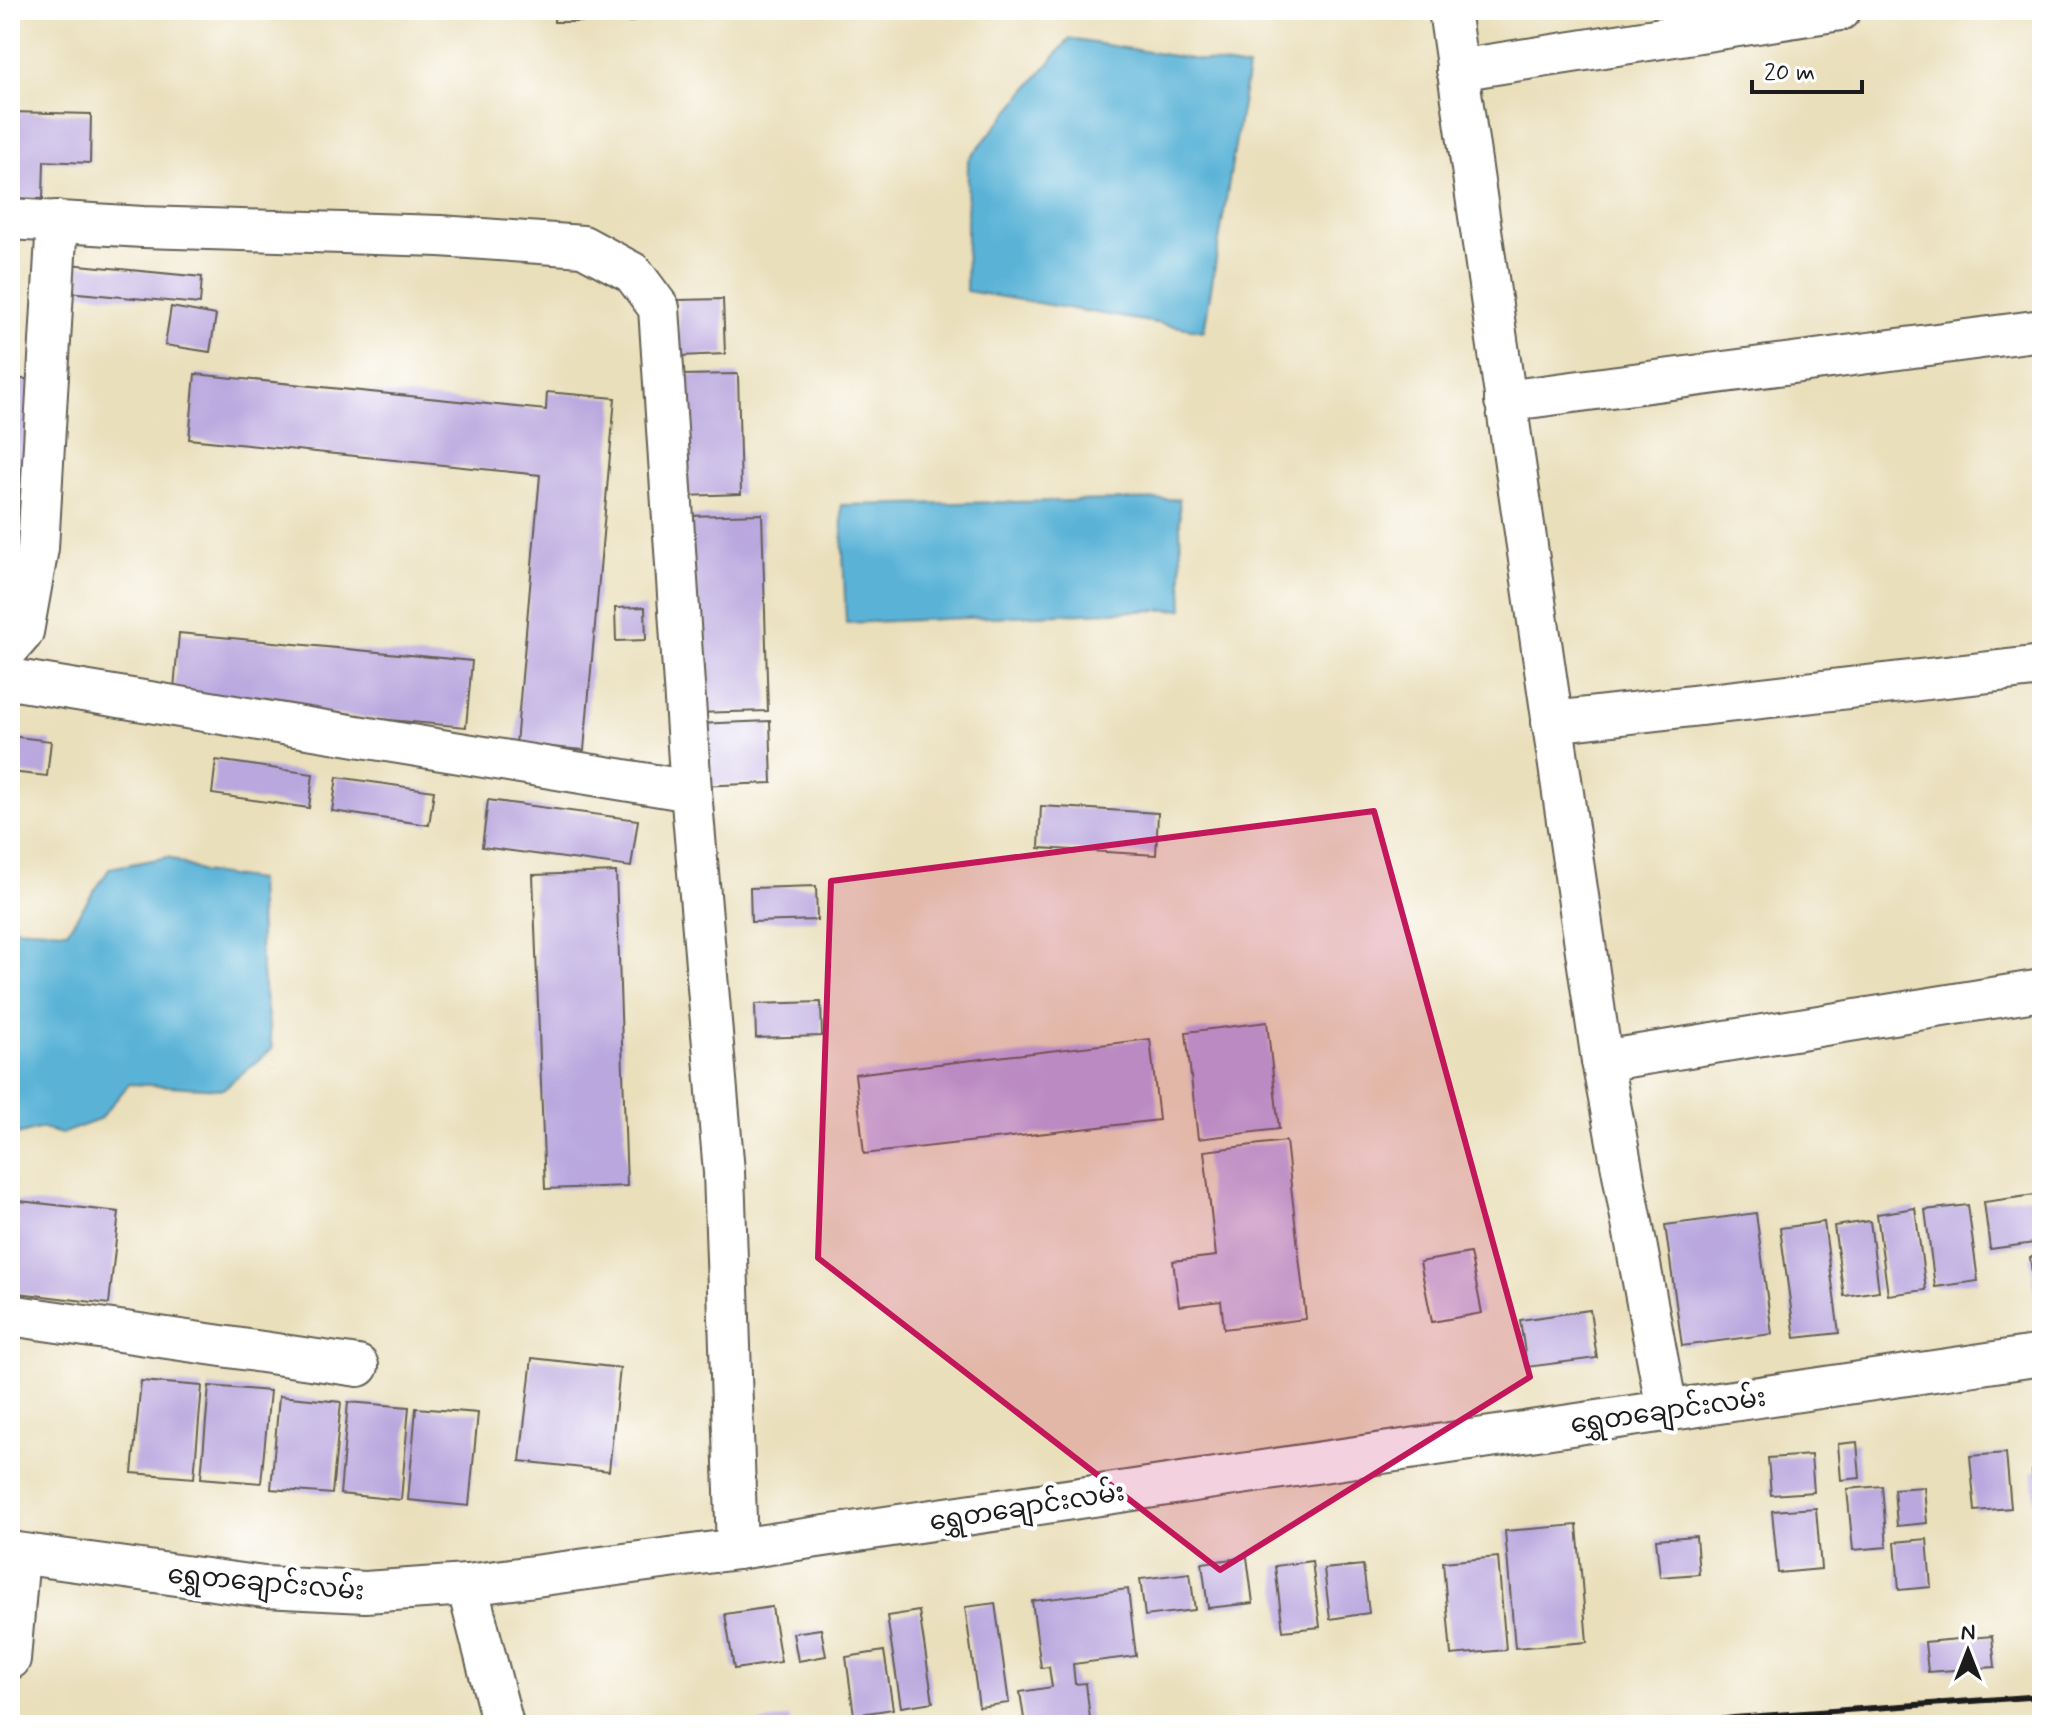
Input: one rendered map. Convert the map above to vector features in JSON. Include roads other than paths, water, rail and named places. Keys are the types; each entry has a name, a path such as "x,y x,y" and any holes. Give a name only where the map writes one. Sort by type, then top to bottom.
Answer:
{"street":[{"path":"1449,10 1602,1061 1667,1410"},
{"path":"1457,70 1840,10"},
{"path":"10,219 143,227 440,236 583,246 633,273 659,308 691,791 724,1172 737,1549"},
{"path":"10,647 23,632 38,548 57,221"},
{"path":"1505,401 2042,330"},
{"path":"1552,722 2042,666"},
{"path":"10,679 691,791"},
{"path":"1602,1061 2042,990"},
{"path":"10,1315 358,1366"},
{"name":"ရွှေတချောင်းလမ်း","path":"15,1553 264,1587 365,1592 467,1585 737,1549 2042,1355"},
{"path":"10,1659 15,1553"},
{"path":"467,1585 503,1725"}],"water":[{"path":"1069,39 1248,68 1204,331 966,291 968,160"},
{"path":"1179,499 1183,609 846,623 841,505"},
{"path":"168,857 202,872 258,880 261,964 272,1049 223,1089 129,1084 99,1120 61,1134 42,1128 10,1137 10,928 67,931 110,868"}],"railway":[{"path":"1676,1725 2042,1696"}]}
